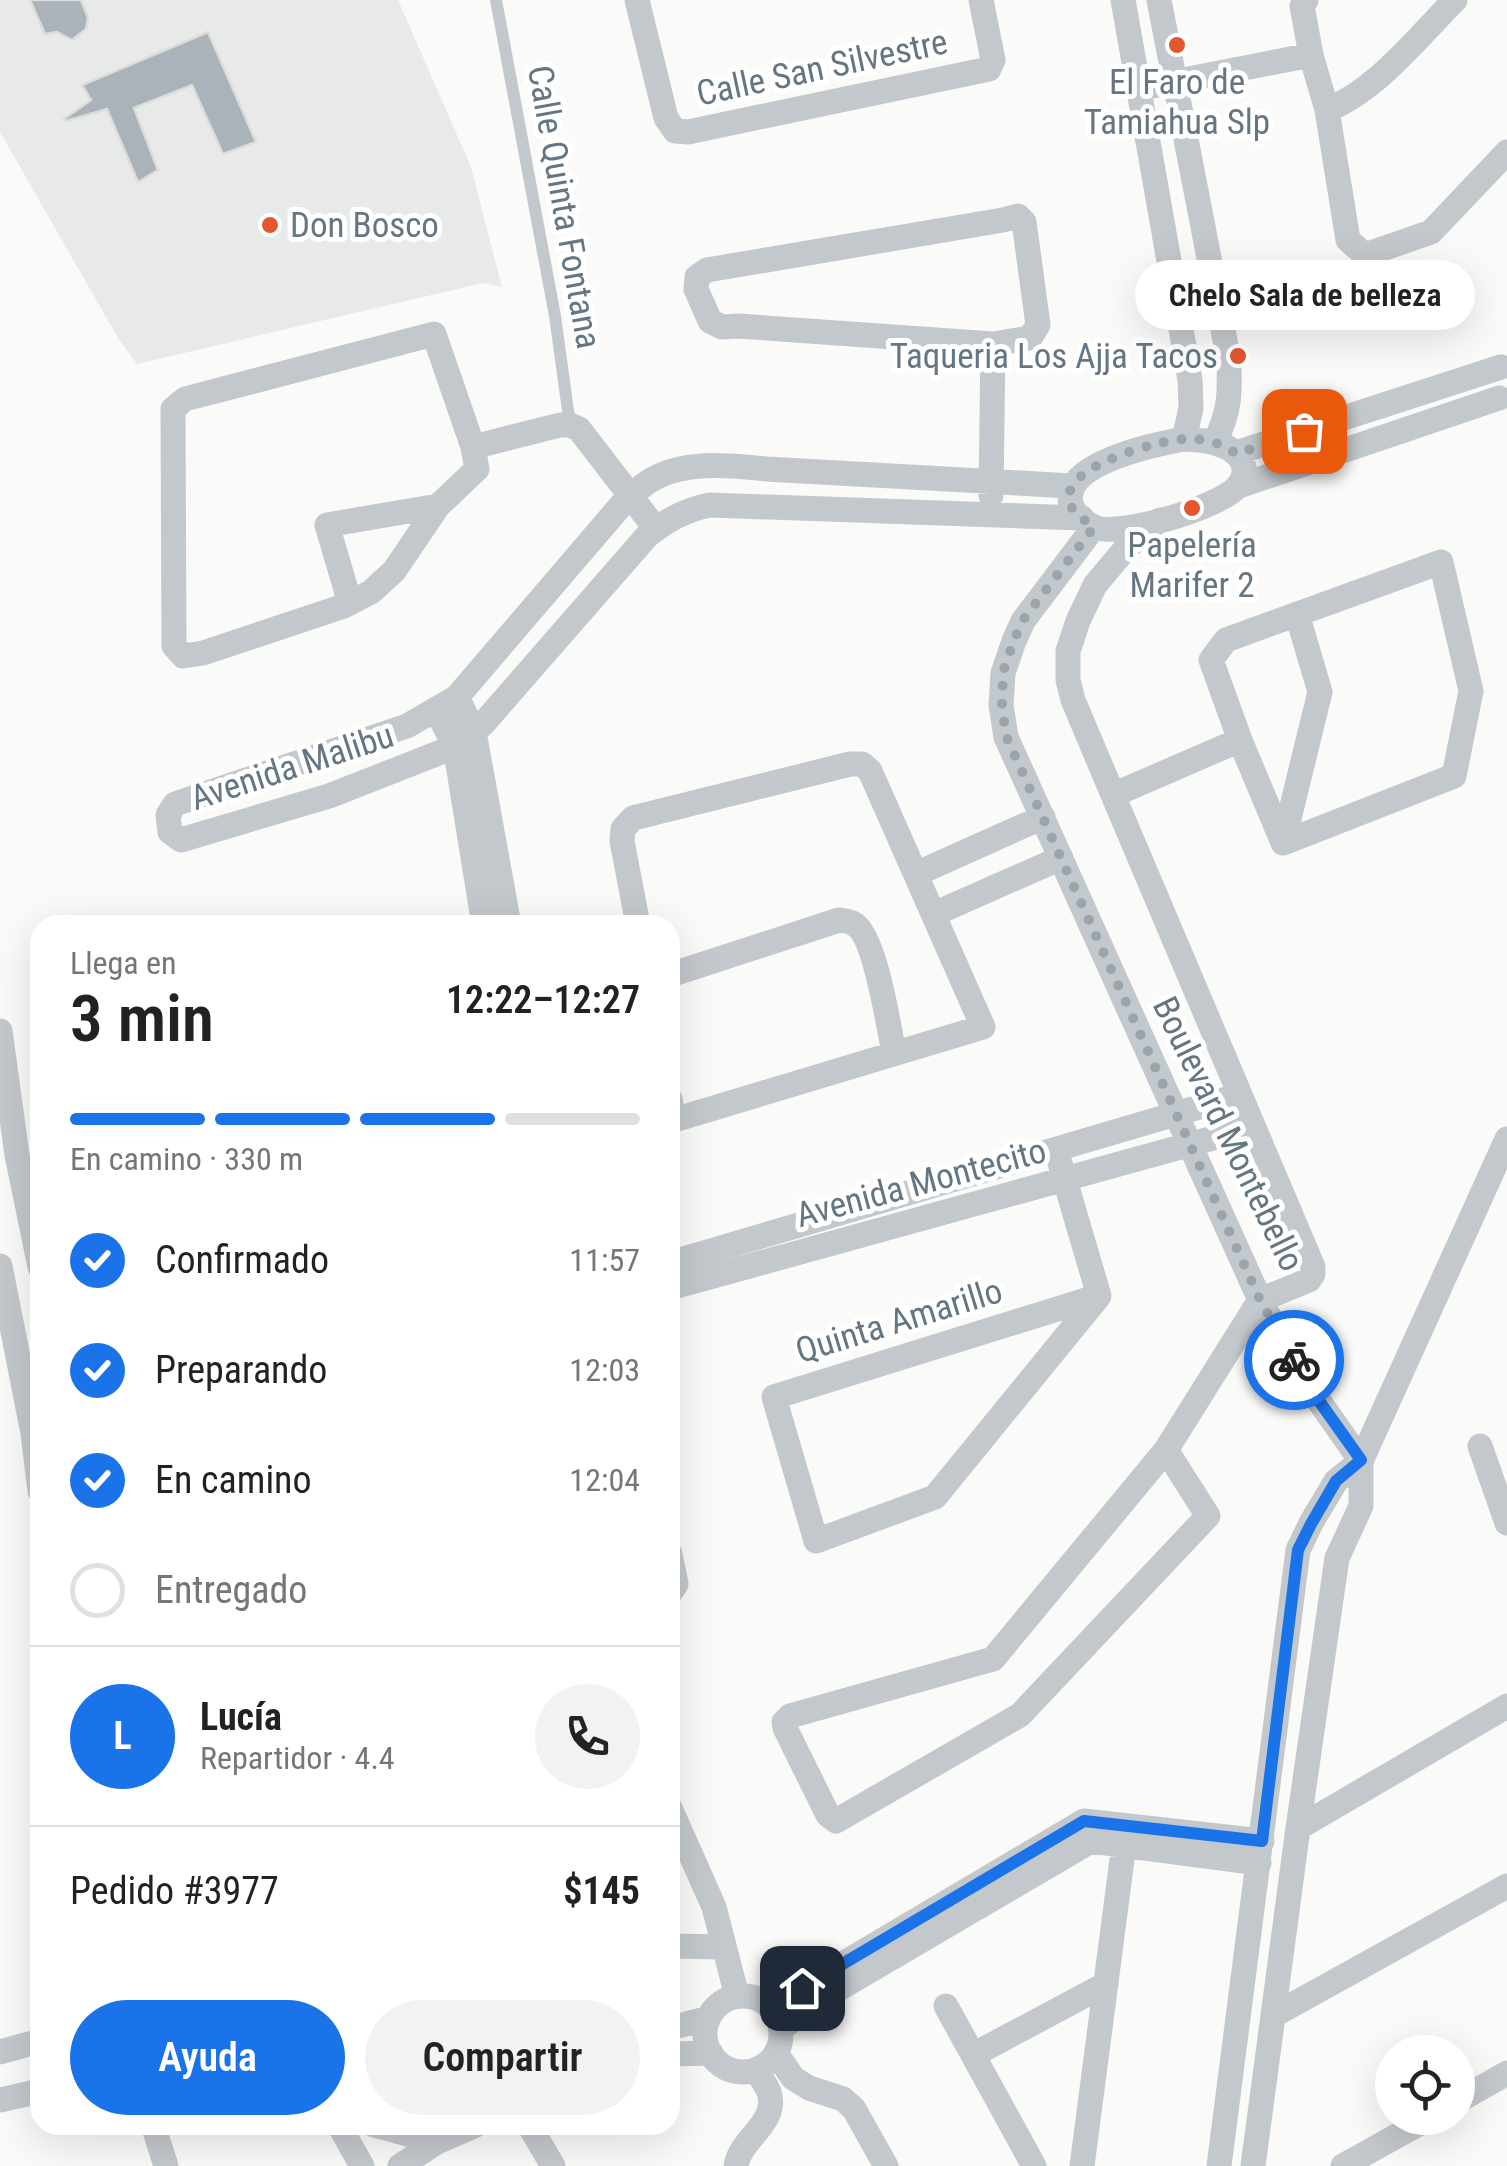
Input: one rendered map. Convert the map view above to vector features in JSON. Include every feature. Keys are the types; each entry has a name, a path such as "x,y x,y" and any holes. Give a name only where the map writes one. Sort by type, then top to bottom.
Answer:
{"street":[{"name":"Calle San Silvestre","path":"638,0 666,118 675,131 688,132 989,69 993,60 981,0"},
{"path":"1123,0 1190,380 1184,439"},
{"path":"1160,0 1228,361 1230,396 1225,448"},
{"path":"1306,0 1302,6 1310,55 1327,110 1348,240 1365,255 1431,232 1507,152"},
{"path":"1327,110 1348,102 1367,88 1455,0"},
{"path":"1137,89 1310,55"},
{"path":"1018,216 1024,222 1038,325 1030,338 993,344 722,327 710,321 696,289 697,277 708,270 1018,216"},
{"path":"434,334 477,469 438,506 394,571 370,592 203,653 183,656 174,646 172,409 185,399 434,334"},
{"path":"991,515 993,344"},
{"path":"1225,448 1505,362"},
{"path":"1239,486 1503,403 1496,382 1505,362"},
{"path":"473,447 570,425 579,430 656,528"},
{"path":"1088,523 1074,512 1069,498 1072,486 1084,474 1121,455 1184,439 1225,448 1242,459 1245,470 1239,486"},
{"name":"Avenida Malibu","path":"1072,486 766,470 719,464 650,480 623,503 447,704 407,726 176,804 168,815 170,832 181,840 330,796 465,739 514,690 647,536 688,509 710,504 991,515 1088,523 1106,529 1188,514 1239,486"},
{"path":"350,602 327,525 438,506"},
{"name":"Boulevard Montebello","path":"1088,523 1023,620 1003,672 1006,736 1260,1300 1309,1280 1313,1267 1112,794 1068,680 1068,650 1095,586 1126,548 1160,520"},
{"path":"1441,562 1471,691 1454,776 1283,843 1211,660 1226,640 1441,562"},
{"path":"1283,843 1320,692 1297,614"},
{"path":"447,704 465,739 507,915"},
{"path":"465,739 483,915"},
{"path":"1112,794 1240,740"},
{"path":"636,915 622,841 622,829 634,818 862,764 870,770 983,1027 680,1118"},
{"path":"916,874 1043,817"},
{"path":"934,914 1061,858"},
{"path":"680,972 838,920 855,924 872,950 894,1054"},
{"path":"0,1031 5,1107 30,1218"},
{"name":"Avenida Montecito","path":"680,1260 1240,1094"},
{"name":"Avenida Montecito","path":"680,1285 1254,1128"},
{"path":"1253,2166 1338,1558 1361,1506 1361,1460 1507,1139"},
{"path":"1056,1148 1099,1296"},
{"path":"0,1266 30,1419"},
{"name":"Quinta Amarillo","path":"1099,1296 935,1497 816,1541 774,1397 1099,1296"},
{"path":"1166,1450 1208,1516 1020,1716 836,1821 828,1816 784,1722 790,1716 993,1659 1166,1450 1260,1300 1307,1384 1361,1460"},
{"path":"1480,1446 1506,1515"},
{"path":"1219,2166 1298,1550 1336,1481 1361,1460"},
{"path":"1298,1828 1507,1706"},
{"path":"886,2166 854,2109 843,2099 809,2088 794,2078 771,2040 760,2000 736,1996 716,2008 709,2018 706,2042 720,2063 744,2072 771,2040 1084,1821 1125,1835 1294,1856"},
{"path":"680,1830 714,1907 736,1996"},
{"path":"1082,2166 1125,1835"},
{"path":"1274,2015 1507,1886"},
{"path":"680,1946 724,1947"},
{"path":"973,2055 1106,1984"},
{"path":"946,2006 1034,2166"},
{"path":"680,2025 709,2018"},
{"path":"736,2166 738,2153 769,2116 771,2040"},
{"path":"0,2052 30,2043"},
{"path":"680,2054 711,2053"},
{"path":"1475,2091 1507,2073"},
{"path":"0,2100 30,2093"},
{"path":"156,2135 166,2166"},
{"path":"345,2135 362,2166"},
{"path":"411,2135 437,2142"},
{"path":"400,2166 453,2135"},
{"path":"535,2135 553,2166"},
{"path":"1354,2164 1401,2135"}],"lane":[{"name":"Calle Quinta Fontana","path":"496,0 555,316 570,425"}],"shaded area":[{"name":"Don Bosco","path":"0,0 398,0 471,167 502,287 483,283 137,364 118,338 0,132"}],"building":[{"path":"30,0 81,0 88,18 86,29 72,40 57,32 45,34"},
{"path":"208,32 256,142 223,154 192,85 134,108 158,170 138,182 107,109 64,119 91,100 82,85"}],"way so far":[{"path":"1294,1360 1260,1300 1006,736 1002,705 1003,672 1023,620 1094,527 1074,512 1069,498 1072,486 1084,474 1121,455 1184,439 1215,442 1236,454 1304,431"}],"place":[{"name":"El Faro de Tamiahua Slp","path":"1177,45"},
{"name":"Don Bosco","path":"270,225"},
{"name":"Taqueria Los Ajja Tacos","path":"1238,356"},
{"name":"Chelo Sala de belleza","path":"1304,431"},
{"name":"Papelería Marifer 2","path":"1192,508"}],"route":[{"path":"802,1988 1084,1821 1262,1841 1298,1550 1336,1481 1361,1460 1294,1360"}]}
